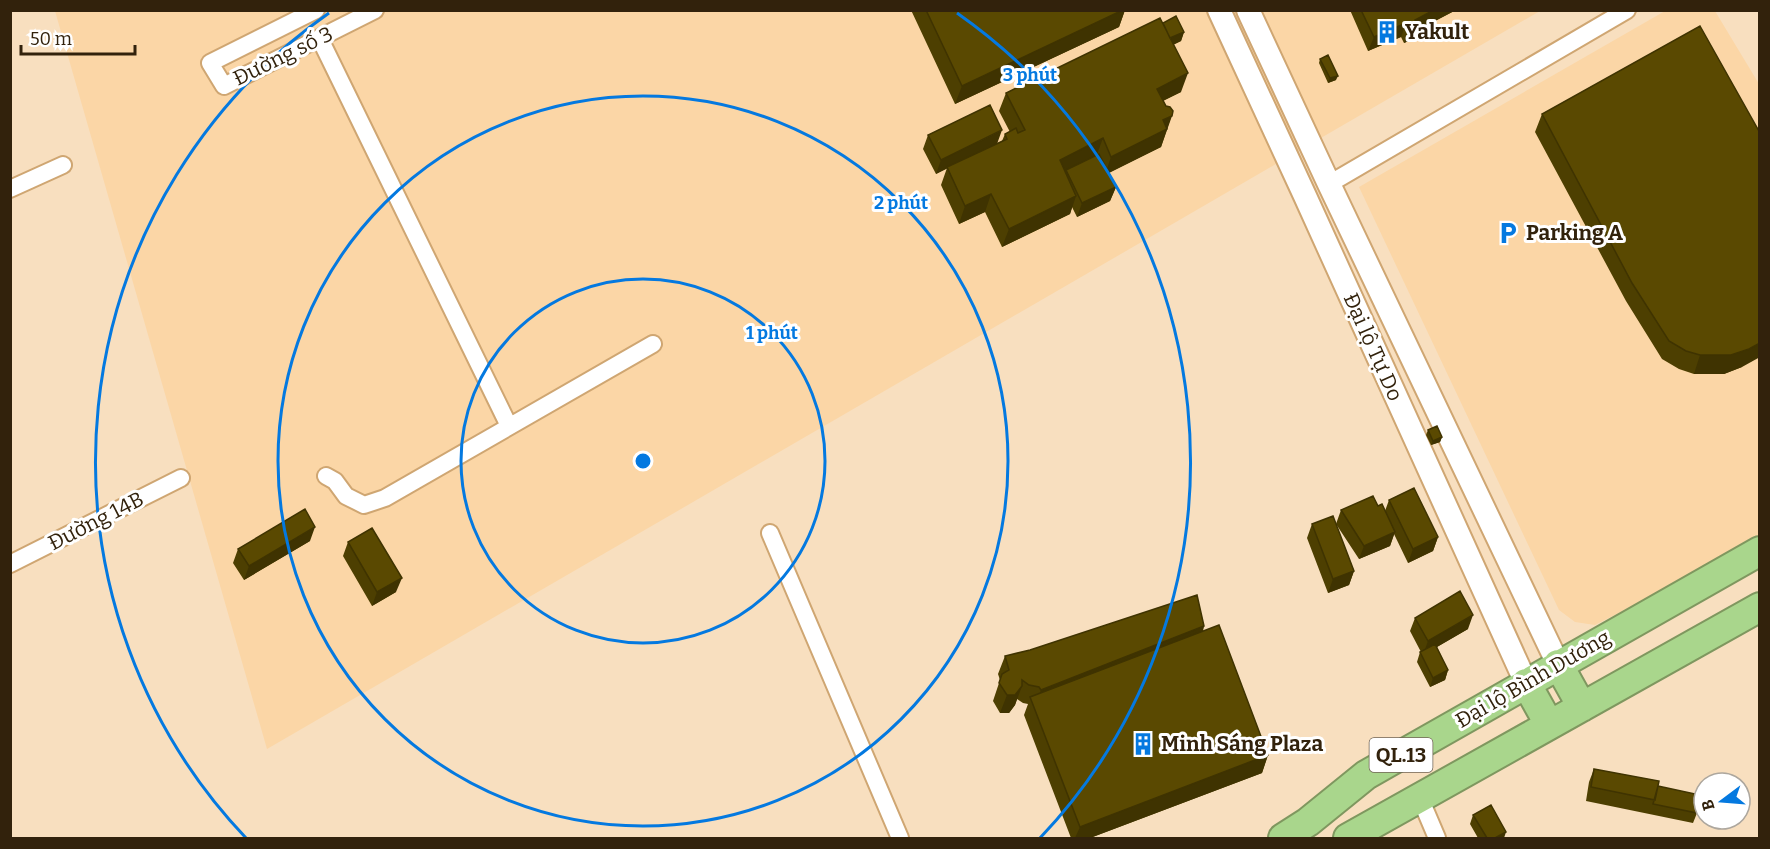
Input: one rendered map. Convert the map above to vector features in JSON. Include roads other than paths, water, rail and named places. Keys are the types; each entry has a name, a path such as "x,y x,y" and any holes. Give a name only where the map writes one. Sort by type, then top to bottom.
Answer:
{"highway":[{"name":"Đại lộ Bình Dương","path":"1283,838 1308,822 1366,775 1760,551"},
{"name":"QL.13","path":"1348,838 1760,607"},
{"path":"1558,664 1581,706"},
{"path":"1526,683 1549,724"}],"street":[{"name":"Đường số 3","path":"316,10 210,63 224,86 375,10"},
{"name":"Đại lộ Tự Do","path":"1219,10 1526,683"},
{"name":"Đại lộ Tự Do","path":"1248,10 1558,664"},
{"path":"1329,184 1627,10"},
{"path":"320,39 509,426"},
{"path":"10,189 63,165"},
{"path":"326,476 335,481 346,496 364,505 385,498 653,344"},
{"name":"Đường 14B","path":"10,564 181,478"},
{"path":"770,533 900,838"},
{"path":"1420,798 1437,838"}],"place":[{"name":"Yakult","path":"1387,32"},
{"name":"Parking A","path":"1508,233"},
{"name":"Minh Sáng Plaza","path":"1143,744"}]}
